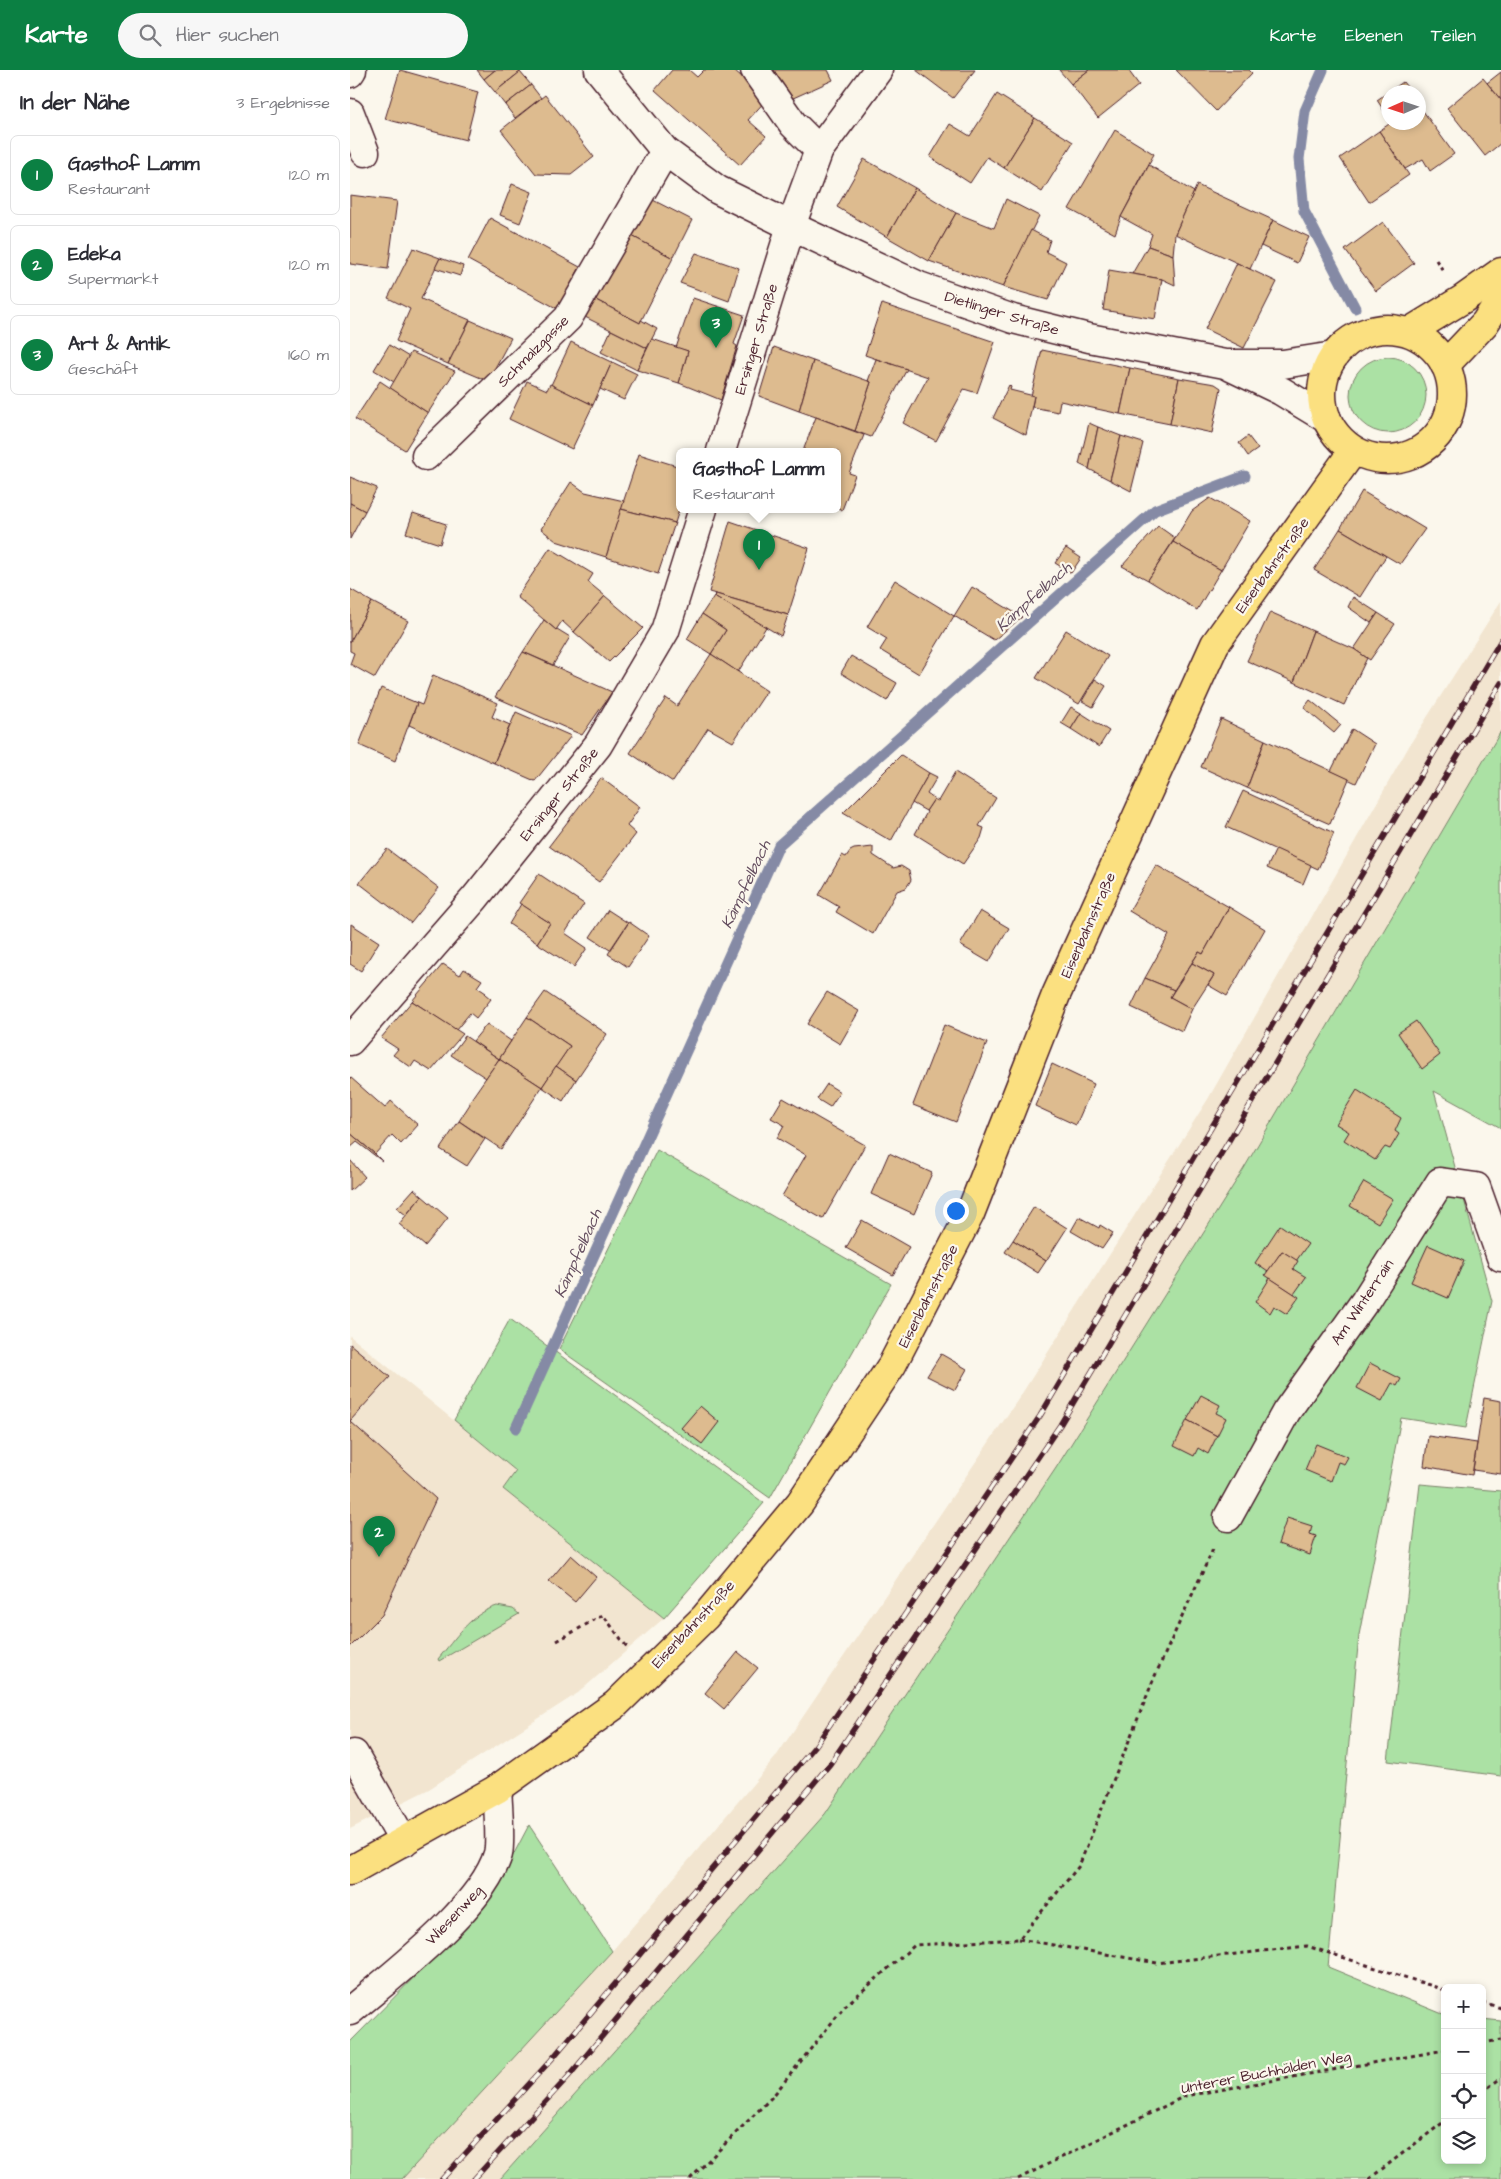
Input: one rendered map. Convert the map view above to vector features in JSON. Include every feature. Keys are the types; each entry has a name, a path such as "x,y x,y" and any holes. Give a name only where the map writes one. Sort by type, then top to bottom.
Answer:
{"main road":[{"path":"1409,332 1464,299 1501,272"},
{"path":"1445,365 1485,323 1501,298"},
{"path":"1381,329 1409,332 1430,345 1445,365 1452,388 1450,412 1440,433 1434,439 1422,450 1400,459 1376,459 1353,451 1338,437 1326,419 1322,397 1324,375 1334,356 1355,337 1381,329"},
{"name":"Eisenbahnstraße","path":"350,1871 497,1790 615,1706 704,1617 800,1503 892,1365 970,1214 1056,996 1215,644 1353,451"}],"street":[{"name":"Dietlinger Straße","path":"599,70 665,152 718,190 919,286 1013,319 1089,338 1225,364 1283,364 1334,356"},
{"path":"755,70 793,124 819,150"},
{"name":"Ersinger Straße","path":"722,448 791,226 819,150 878,70"},
{"path":"350,112 365,152"},
{"name":"Schmalzgasse","path":"426,456 568,318 665,152"},
{"name":"Dietlinger Straße","path":"1225,364 1281,391 1326,419"},
{"name":"Ersinger Straße","path":"350,1042 475,898 598,745 665,631 702,513"},
{"name":"Am Winterrain","path":"1228,1517 1286,1412 1365,1301 1440,1182 1476,1187 1501,1257"},
{"path":"354,1754 404,1842"},
{"name":"Wiesenweg","path":"350,2011 438,1936 486,1882 498,1853 497,1790"}],"path":[{"path":"1019,1939 1079,1866 1154,1678 1228,1517"},
{"path":"558,1641 603,1615 631,1651"},
{"path":"690,2179 773,2096 846,2006 915,1945 1019,1939 1157,1963 1307,1946 1441,1989"},
{"path":"1486,2003 1501,2008"},
{"path":"1486,2043 1501,2040"},
{"name":"Unterer Buchhälden Weg","path":"1018,2179 1185,2096 1441,2051"},
{"path":"1486,2089 1501,2078"},
{"path":"1369,2179 1441,2124"}],"shaded area":[{"path":"1501,601 1501,731 1243,1170 1056,1468 825,1814 500,2179 402,2179 612,1951 775,1758 1021,1395 1208,1099 1412,741"},
{"path":"350,1336 516,1471 503,1489 664,1618 578,1693 429,1789 350,1829"}],"green space":[{"path":"1388,357 1403,360 1415,368 1423,380 1426,395 1423,410 1415,422 1403,430 1388,433 1373,430 1361,422 1353,410 1350,395 1353,380 1361,368 1373,360"},
{"path":"1501,731 1501,1128 1434,1091 1492,1301 1466,1428 1401,1418 1359,1635 1328,1967 1441,2013 1441,2164 1486,2164 1486,2019 1501,2021 1501,2179 500,2179 825,1814 1056,1468 1243,1170"},
{"path":"657,1150 891,1284 770,1498 559,1349"},
{"path":"510,1319 764,1503 664,1618 503,1489 516,1471 454,1420"},
{"path":"1420,1484 1501,1491 1501,1776 1388,1761"},
{"path":"497,1606 513,1609 519,1614 439,1661 438,1659 471,1621 487,1610"},
{"path":"529,1825 612,1951 402,2179 350,2179 350,2042 435,1956 509,1863"}],"building":[{"path":"400,70 478,92 466,140 385,119"},
{"path":"477,70 495,70 484,79"},
{"path":"495,70 519,70 520,72 495,92 484,79"},
{"path":"672,70 689,70 697,77 704,70 734,70 767,99 748,120 766,136 740,165 655,90"},
{"path":"774,70 828,70 833,80 791,99"},
{"path":"916,70 975,70 953,98"},
{"path":"1059,70 1089,70 1071,84"},
{"path":"1089,70 1128,70 1139,85 1098,118 1071,84"},
{"path":"1176,70 1249,70 1252,73 1216,111"},
{"path":"520,72 531,85 505,105 495,92"},
{"path":"1501,72 1501,100 1487,83"},
{"path":"1483,78 1501,100 1501,143 1485,156 1447,108"},
{"path":"531,85 541,98 515,118 505,105"},
{"path":"997,94 1035,118 1004,168 987,157 970,183 930,157 950,124 970,136"},
{"path":"545,95 594,157 571,175 536,174 501,130"},
{"path":"1381,97 1381,106 1377,100"},
{"path":"1426,115 1454,154 1430,171 1423,159 1405,169 1379,131 1426,130"},
{"path":"1035,118 1073,142 1042,192 1004,168"},
{"path":"1115,130 1154,154 1121,217 1115,234 1069,209"},
{"path":"1379,131 1409,175 1369,202 1340,158"},
{"path":"864,159 915,188 887,237 837,207"},
{"path":"1149,165 1194,192 1175,234 1173,255 1148,246 1152,234 1121,217"},
{"path":"512,184 532,192 520,223 500,215"},
{"path":"1197,185 1273,220 1250,269 1175,234"},
{"path":"915,188 956,213 929,261 887,237"},
{"path":"350,195 397,201 388,269 350,264"},
{"path":"647,197 692,220 673,258 628,234"},
{"path":"1006,199 1039,216 1003,287 929,261 956,213 994,228"},
{"path":"490,218 580,267 558,309 468,260"},
{"path":"1273,220 1309,237 1297,263 1261,246"},
{"path":"1383,222 1414,263 1376,291 1345,250"},
{"path":"1031,230 1050,240 1046,252 1066,262 1048,300 1003,287"},
{"path":"628,234 673,258 640,323 594,299"},
{"path":"1148,246 1173,255 1175,285 1162,279 1132,274"},
{"path":"413,248 440,258 421,299 470,320 448,364 396,341 410,309 388,298"},
{"path":"696,253 739,268 729,301 680,283"},
{"path":"440,258 463,266 460,276 435,268"},
{"path":"1237,263 1277,282 1244,348 1205,329"},
{"path":"1109,270 1162,279 1155,319 1103,310"},
{"path":"693,298 744,315 734,344 737,346 721,400 679,383 688,351 676,348"},
{"path":"594,299 640,323 641,320 657,329 647,348 585,317"},
{"path":"882,304 995,342 977,393 964,389 936,441 903,423 928,377 865,355"},
{"path":"470,320 511,338 488,381 448,364"},
{"path":"611,330 647,348 637,370 601,352"},
{"path":"652,339 688,351 679,383 637,370"},
{"path":"571,342 612,362 593,405 551,385"},
{"path":"389,345 409,357 394,382 374,370"},
{"path":"774,347 813,361 799,411 759,396"},
{"path":"1042,350 1130,368 1120,414 1060,401 1058,412 1032,407 1034,396 1031,396"},
{"path":"411,352 455,371 428,413 390,388"},
{"path":"876,359 907,369 871,437 855,431 871,382 868,381"},
{"path":"813,361 871,382 855,431 799,411"},
{"path":"612,362 637,374 624,400 600,389"},
{"path":"1130,368 1179,378 1170,424 1120,414"},
{"path":"1179,378 1215,384 1221,388 1212,433 1170,424"},
{"path":"380,381 428,413 405,450 355,419"},
{"path":"527,381 547,390 550,384 593,405 572,449 509,419"},
{"path":"1009,385 1011,387 1010,390 1034,396 1026,435 993,418"},
{"path":"816,417 864,435 849,473 855,475 842,510 841,448 804,448"},
{"path":"1089,423 1098,427 1089,469 1079,464"},
{"path":"1098,427 1121,436 1110,480 1089,469"},
{"path":"1121,436 1143,443 1131,491 1110,480"},
{"path":"1248,436 1258,449 1248,456 1239,443"},
{"path":"639,454 676,466 676,513 678,513 675,523 621,509"},
{"path":"350,477 377,488 365,511 350,503"},
{"path":"571,482 585,492 624,501 606,557 556,541 541,529"},
{"path":"1362,491 1425,529 1400,564 1340,529"},
{"path":"1210,498 1250,521 1221,570 1173,542 1192,511"},
{"path":"350,503 365,511 350,539"},
{"path":"621,509 675,523 658,574 606,557"},
{"path":"413,513 446,524 440,544 406,533"},
{"path":"730,521 809,548 788,615 709,592"},
{"path":"1158,526 1175,538 1148,580 1122,566"},
{"path":"1340,529 1386,556 1360,597 1314,570"},
{"path":"1173,542 1221,570 1197,610 1148,580"},
{"path":"550,548 593,574 588,582 605,596 574,632 562,621 556,630 517,597"},
{"path":"1066,548 1081,558 1071,573 1055,563"},
{"path":"895,580 954,616 919,674 880,650 887,639 867,627"},
{"path":"972,587 1022,617 994,640 954,616"},
{"path":"350,589 372,602 350,642"},
{"path":"716,594 788,615 781,636 714,596"},
{"path":"605,596 643,628 609,662 574,632"},
{"path":"714,596 766,627 738,672 711,654 726,630 702,614"},
{"path":"1353,597 1378,613 1371,623 1348,607"},
{"path":"372,602 408,621 375,678 350,664 354,653 350,651 350,642"},
{"path":"1270,612 1313,631 1294,682 1247,661"},
{"path":"1378,613 1395,624 1370,660 1354,649"},
{"path":"702,614 726,630 711,654 687,639"},
{"path":"544,620 556,630 570,637 553,665 523,652"},
{"path":"1066,630 1108,656 1079,704 1036,678"},
{"path":"1313,631 1354,649 1367,658 1344,705 1294,682"},
{"path":"523,652 612,692 582,735 495,697"},
{"path":"711,654 767,691 733,742 708,728 673,782 630,753 666,698 677,706"},
{"path":"851,656 897,683 887,701 841,673"},
{"path":"433,675 498,703 492,717 510,725 494,763 409,725 417,703 422,705"},
{"path":"1095,679 1106,686 1093,707 1082,701"},
{"path":"381,688 417,703 395,761 359,745"},
{"path":"1310,700 1341,725 1334,733 1304,708"},
{"path":"1071,707 1081,713 1071,729 1061,723"},
{"path":"516,712 571,736 535,781 494,763"},
{"path":"1081,713 1109,731 1099,747 1071,729"},
{"path":"1221,719 1265,740 1247,788 1201,767"},
{"path":"1352,729 1375,744 1356,783 1331,771"},
{"path":"1265,740 1349,779 1330,824 1247,788"},
{"path":"901,755 929,773 891,841 843,813"},
{"path":"955,772 996,798 979,826 984,828 981,838 963,864 915,834 926,811 934,799 938,801"},
{"path":"929,773 937,777 927,794 934,799 926,811 912,803"},
{"path":"601,778 640,807 627,826 636,834 599,882 549,846"},
{"path":"1243,791 1334,833 1318,869 1226,827"},
{"path":"873,847 873,855 893,868 901,866 909,871 911,880 906,888 897,891 873,934 836,912 839,907 819,895 842,855 846,857 854,849"},
{"path":"387,849 439,888 411,923 359,883"},
{"path":"1276,849 1311,865 1303,884 1267,868"},
{"path":"1156,865 1229,907 1203,954 1199,952 1174,990 1145,978 1169,935 1129,911"},
{"path":"539,874 584,904 565,933 587,948 574,967 537,943 550,923 519,903"},
{"path":"521,904 550,923 537,943 509,924"},
{"path":"1229,907 1265,929 1227,996 1208,985 1214,975 1192,963 1199,952 1203,954"},
{"path":"608,910 628,923 610,950 590,937"},
{"path":"980,911 1009,928 989,962 960,945"},
{"path":"629,922 649,936 628,967 608,954"},
{"path":"351,924 379,942 361,971 350,964"},
{"path":"1192,963 1214,975 1192,1009 1170,997"},
{"path":"443,964 460,975 464,969 482,980 477,987 491,999 476,1018 470,1013 456,1030 412,1001"},
{"path":"1145,978 1174,990 1170,997 1192,1009 1182,1031 1131,1007"},
{"path":"545,992 607,1034 576,1080 556,1066 570,1046 527,1017"},
{"path":"827,992 859,1011 840,1044 807,1024"},
{"path":"412,1001 463,1034 431,1071 415,1061 411,1067 393,1055 398,1049 381,1038"},
{"path":"527,1017 570,1046 542,1087 499,1059"},
{"path":"1416,1021 1440,1055 1422,1069 1398,1033"},
{"path":"487,1024 511,1041 499,1059 473,1041"},
{"path":"944,1025 987,1043 956,1122 913,1105"},
{"path":"465,1036 499,1059 486,1078 451,1055"},
{"path":"499,1059 542,1087 501,1149 459,1121 470,1104 469,1102"},
{"path":"1052,1064 1094,1084 1076,1125 1035,1106"},
{"path":"556,1066 576,1080 563,1101 542,1087"},
{"path":"350,1077 385,1108 391,1101 418,1125 401,1144 392,1135 375,1154 350,1133"},
{"path":"827,1084 840,1092 830,1107 817,1099"},
{"path":"1357,1090 1401,1118 1395,1131 1399,1134 1390,1149 1385,1147 1375,1160 1344,1140 1349,1132 1336,1124"},
{"path":"783,1098 865,1145 823,1219 782,1196 806,1155 777,1138 784,1125 771,1118"},
{"path":"459,1121 485,1139 467,1166 440,1149"},
{"path":"350,1133 382,1161 357,1142 350,1148"},
{"path":"889,1153 932,1173 914,1214 871,1194"},
{"path":"350,1160 365,1177 350,1191"},
{"path":"1364,1182 1393,1199 1378,1223 1350,1206"},
{"path":"414,1189 422,1196 406,1215 397,1208"},
{"path":"422,1196 448,1218 425,1246 399,1224"},
{"path":"1034,1207 1067,1228 1046,1261 1013,1240"},
{"path":"1079,1217 1099,1228 1100,1225 1113,1233 1102,1249 1071,1231"},
{"path":"862,1220 909,1247 893,1275 846,1248"},
{"path":"1280,1225 1308,1244 1296,1261 1282,1251 1268,1272 1255,1263"},
{"path":"1013,1240 1046,1261 1038,1273 1005,1252"},
{"path":"1428,1245 1464,1261 1448,1298 1411,1282"},
{"path":"1282,1251 1298,1261 1293,1269 1306,1277 1294,1294 1265,1275"},
{"path":"1270,1278 1299,1297 1287,1314 1274,1306 1270,1313 1255,1302"},
{"path":"350,1344 390,1377 350,1421"},
{"path":"941,1354 967,1369 955,1390 927,1376"},
{"path":"1370,1363 1401,1379 1397,1386 1392,1383 1382,1401 1357,1388"},
{"path":"1201,1395 1220,1405 1216,1413 1226,1418 1217,1436 1187,1420"},
{"path":"1484,1398 1501,1401 1501,1474 1473,1470"},
{"path":"700,1406 719,1422 702,1444 681,1428"},
{"path":"1187,1420 1217,1436 1208,1454 1198,1448 1194,1456 1174,1446"},
{"path":"350,1421 436,1499 382,1615 350,1647"},
{"path":"1428,1436 1477,1443 1472,1475 1424,1466"},
{"path":"1316,1444 1348,1457 1344,1464 1338,1462 1331,1481 1305,1470"},
{"path":"1287,1518 1312,1526 1310,1534 1316,1536 1310,1555 1278,1544"},
{"path":"571,1555 596,1577 575,1602 549,1581"},
{"path":"738,1652 758,1668 724,1709 705,1693"}],"waterway":[{"name":"Kämpfelbach","path":"1323,70 1305,111 1299,159 1304,211 1355,308"},
{"name":"Kämpfelbach","path":"516,1428 779,845 1155,510 1245,476"}],"railway":[{"path":"442,2179 551,2060 816,1745 1040,1416 1501,640"},
{"path":"474,2179 568,2077 830,1764 1060,1425 1501,683"}],"place":[{"name":"Art & Antik","path":"716,348"},
{"name":"Gasthof Lamm","path":"759,570"},
{"name":"Edeka","path":"379,1557"}]}
